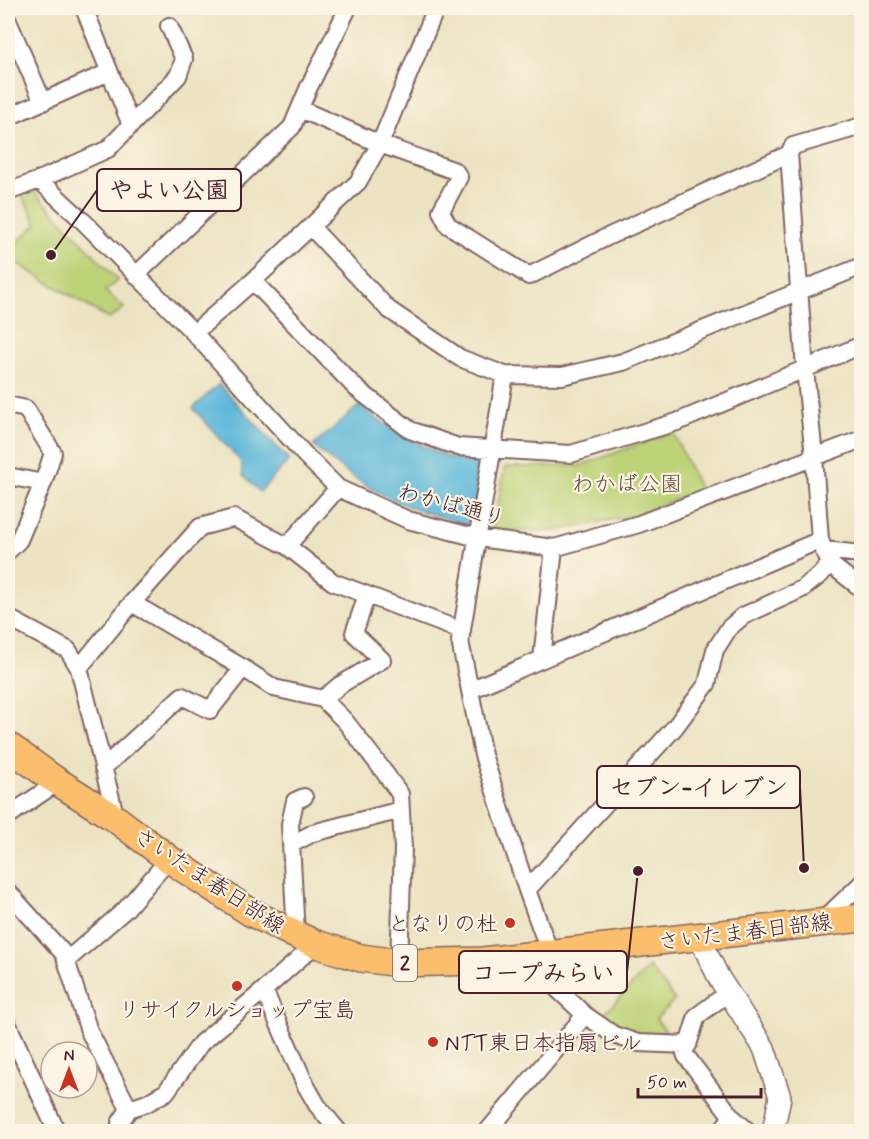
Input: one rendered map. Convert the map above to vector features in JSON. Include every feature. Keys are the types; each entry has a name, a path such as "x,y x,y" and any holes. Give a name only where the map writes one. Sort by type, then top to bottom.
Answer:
{"main road":[{"name":"さいたま春日部線","path":"8,746 58,782 116,819 168,859 250,912 306,940 361,958 399,963 482,961 861,918"}],"street":[{"path":"84,8 131,125"},
{"path":"136,275 292,127 348,8"},
{"path":"194,333 253,281 357,182 380,144 436,8"},
{"path":"8,21 43,102"},
{"path":"8,192 108,149 178,76 184,59 169,26"},
{"path":"8,117 109,72"},
{"path":"300,109 380,144 455,171 459,177 441,211 448,225 529,276 607,237 789,154"},
{"path":"527,890 675,727 706,684 715,650 729,628 742,616 802,589 820,575 825,551 805,369 789,154 793,146 861,126"},
{"name":"わかば通り","path":"39,180 194,333 338,488 408,520 478,538 554,548 639,524 861,439"},
{"path":"311,227 388,309 460,358 505,375 562,376 623,362 861,266"},
{"path":"253,281 356,388 410,430 458,447 571,454 677,422 861,345"},
{"path":"505,375 460,641 483,755 527,890 550,952 549,973 552,984 585,1015 614,1035 638,1043 688,1045 697,1016 728,993"},
{"path":"8,405 26,409 53,453 19,540 8,551"},
{"path":"8,476 43,483"},
{"path":"287,546 338,488"},
{"path":"79,668 132,603 200,527 234,518 287,546 333,582 462,631"},
{"path":"542,659 554,548"},
{"path":"825,551 861,589"},
{"path":"470,690 542,659 825,551 861,554"},
{"path":"323,699 340,685 382,660 354,633 367,595"},
{"path":"132,603 273,688 323,699 345,721 400,794 404,848 399,963"},
{"path":"8,621 12,620 68,650 79,668 116,819"},
{"path":"103,768 182,696 210,710 243,668"},
{"path":"8,816 58,782"},
{"path":"120,1131 120,1123 129,1109 147,1103 166,1092 201,1043 264,990 306,940 290,824 295,801 304,797"},
{"path":"292,844 313,833 401,810"},
{"path":"66,961 124,910 168,859"},
{"path":"821,922 861,883"},
{"path":"9,894 64,954 88,1031 129,1109"},
{"path":"699,937 719,978 764,1048 780,1097 773,1131"},
{"path":"264,990 305,1084 317,1105 339,1131"},
{"path":"488,1131 585,1015"},
{"path":"8,1025 57,1131"},
{"path":"682,1044 686,1056 732,1117 749,1131"},
{"path":"720,1131 732,1117"}],"green space":[{"path":"31,188 118,280 105,291 124,308 109,319 8,258 8,251 37,224 21,193"},
{"name":"わかば公園","path":"673,432 700,490 636,515 554,531 493,530 505,467 579,466"},
{"path":"649,967 675,1000 656,1019 673,1040 636,1039 600,1018"}],"water":[{"path":"219,384 289,460 260,492 243,476 241,462 193,408"},
{"path":"360,405 404,436 447,457 482,464 476,527 389,498 356,479 313,446"}],"place":[{"name":"やよい公園","path":"51,255"},
{"name":"セブン-イレブン","path":"804,868"},
{"name":"コープみらい","path":"638,871"},
{"name":"となりの杜","path":"510,923"},
{"name":"リサイクルショップ宝島","path":"237,986"},
{"name":"NTT東日本指扇ビル","path":"433,1042"}]}
